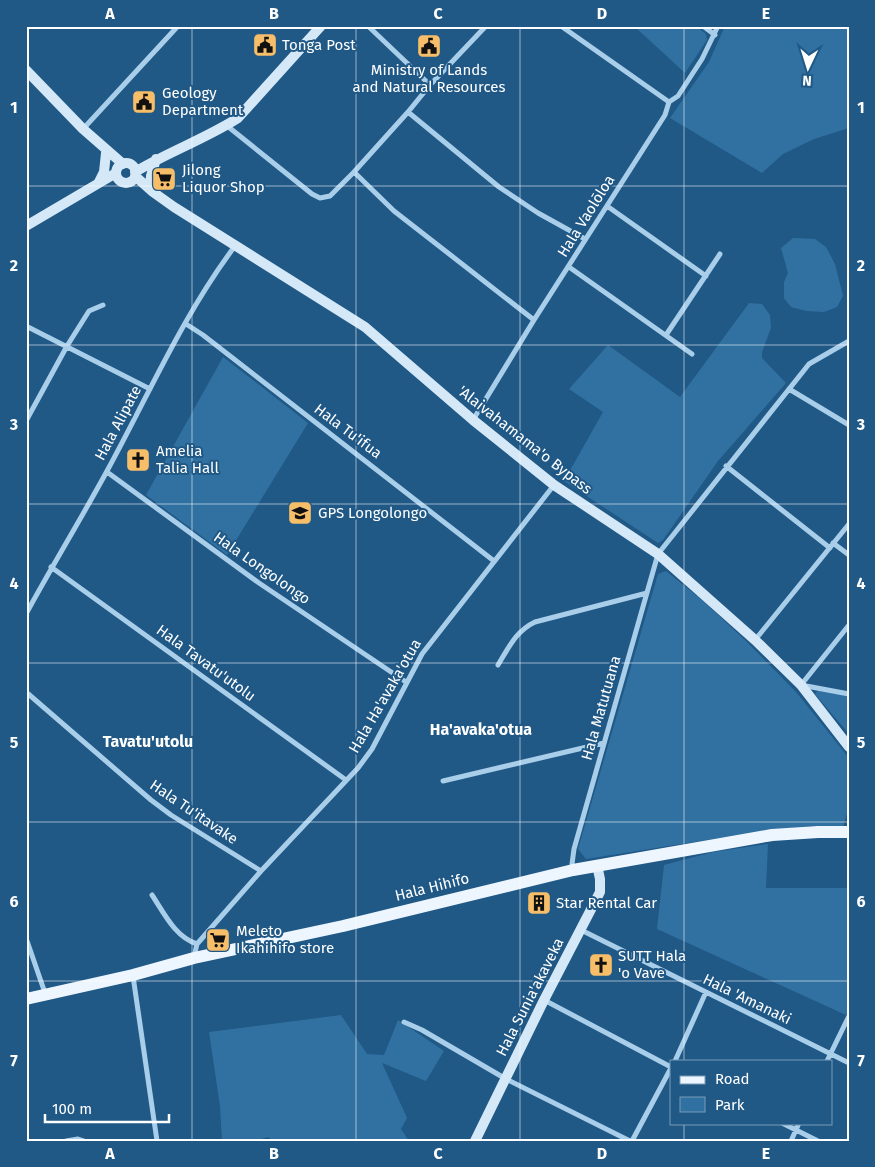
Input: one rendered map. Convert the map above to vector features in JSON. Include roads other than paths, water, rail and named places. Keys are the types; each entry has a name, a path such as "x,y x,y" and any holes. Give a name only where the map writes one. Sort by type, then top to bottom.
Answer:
{"main road":[{"path":"26,226 93,187 158,159 238,118 320,26"},
{"path":"26,70 126,173"},
{"path":"93,187 104,172 104,149"},
{"path":"151,191 151,176 158,159"},
{"name":"'Alaivahamama'o Bypass","path":"126,173 235,246 365,327 473,420 554,485 658,554 756,640 800,685 849,746"},
{"name":"Hala Hihifo","path":"26,1000 133,975 194,958 343,926 597,865 772,835 849,832"},
{"name":"Hala Sunia'akaveka","path":"475,1141 544,1000 600,892 600,878 597,865"}],"street":[{"path":"83,129 178,26"},
{"path":"368,26 430,85"},
{"path":"226,125 312,194 320,198 330,196 486,26"},
{"path":"561,26 669,102"},
{"path":"703,26 715,35"},
{"name":"Hala Vaolōloa","path":"473,420 534,320 665,115 669,102 678,96 715,35 718,26"},
{"path":"408,112 499,187 538,213 585,239"},
{"path":"354,172 394,211 534,320"},
{"path":"607,206 706,276"},
{"name":"Hala Alipate","path":"26,614 51,567 107,472 186,324 215,274 235,246"},
{"path":"666,335 720,254"},
{"path":"569,267 692,354"},
{"path":"26,421 67,346 89,312 103,305"},
{"name":"Hala Tu'ifua","path":"186,324 203,334 494,561"},
{"path":"26,326 150,389"},
{"path":"658,554 726,466 809,364 849,342"},
{"path":"789,389 849,425"},
{"path":"726,466 831,546 849,555"},
{"name":"Hala Longolongo","path":"107,472 259,583 406,682"},
{"name":"Hala Ha'avaka'otua","path":"196,944 261,871 358,768 372,749 422,654 554,485"},
{"path":"756,640 849,524"},
{"name":"Hala Matutuana","path":"573,870 574,849 658,554"},
{"name":"Hala Tavatu'utolu","path":"51,567 346,780"},
{"path":"498,665 514,638 524,627 536,622 648,593"},
{"path":"849,625 800,685 849,694"},
{"name":"Hala Tu'itavake","path":"26,692 151,800 261,871"},
{"path":"443,781 604,743"},
{"path":"152,894 174,928 187,941 196,944 194,958"},
{"name":"Hala 'Amanaki","path":"580,930 849,1063"},
{"path":"26,938 46,996"},
{"path":"133,975 158,1141"},
{"path":"675,1060 706,992"},
{"path":"544,1000 670,1067"},
{"path":"828,1060 849,1016"},
{"path":"404,1022 422,1030 506,1079 631,1141 670,1070"},
{"path":"784,1124 818,1141"},
{"path":"791,1141 799,1124"},
{"path":"66,1141 78,1139 84,1141"}],"place":[{"name":"Tonga Post","path":"265,45"},
{"name":"Ministry of Lands and Natural Resources","path":"429,46"},
{"name":"Geology Department","path":"144,102"},
{"name":"Jilong Liquor Shop","path":"164,179"},
{"name":"Amelia Talia Hall","path":"138,460"},
{"name":"GPS Longolongo","path":"300,513"},
{"name":"Star Rental Car","path":"539,903"},
{"name":"Meleto Ikahihifo store","path":"218,940"},
{"name":"SUTT Hala 'o Vave","path":"601,965"}],"district":[{"name":"Ha'avaka'otua","path":"481,729"},
{"name":"Tavatu'utolu","path":"148,741"}]}
